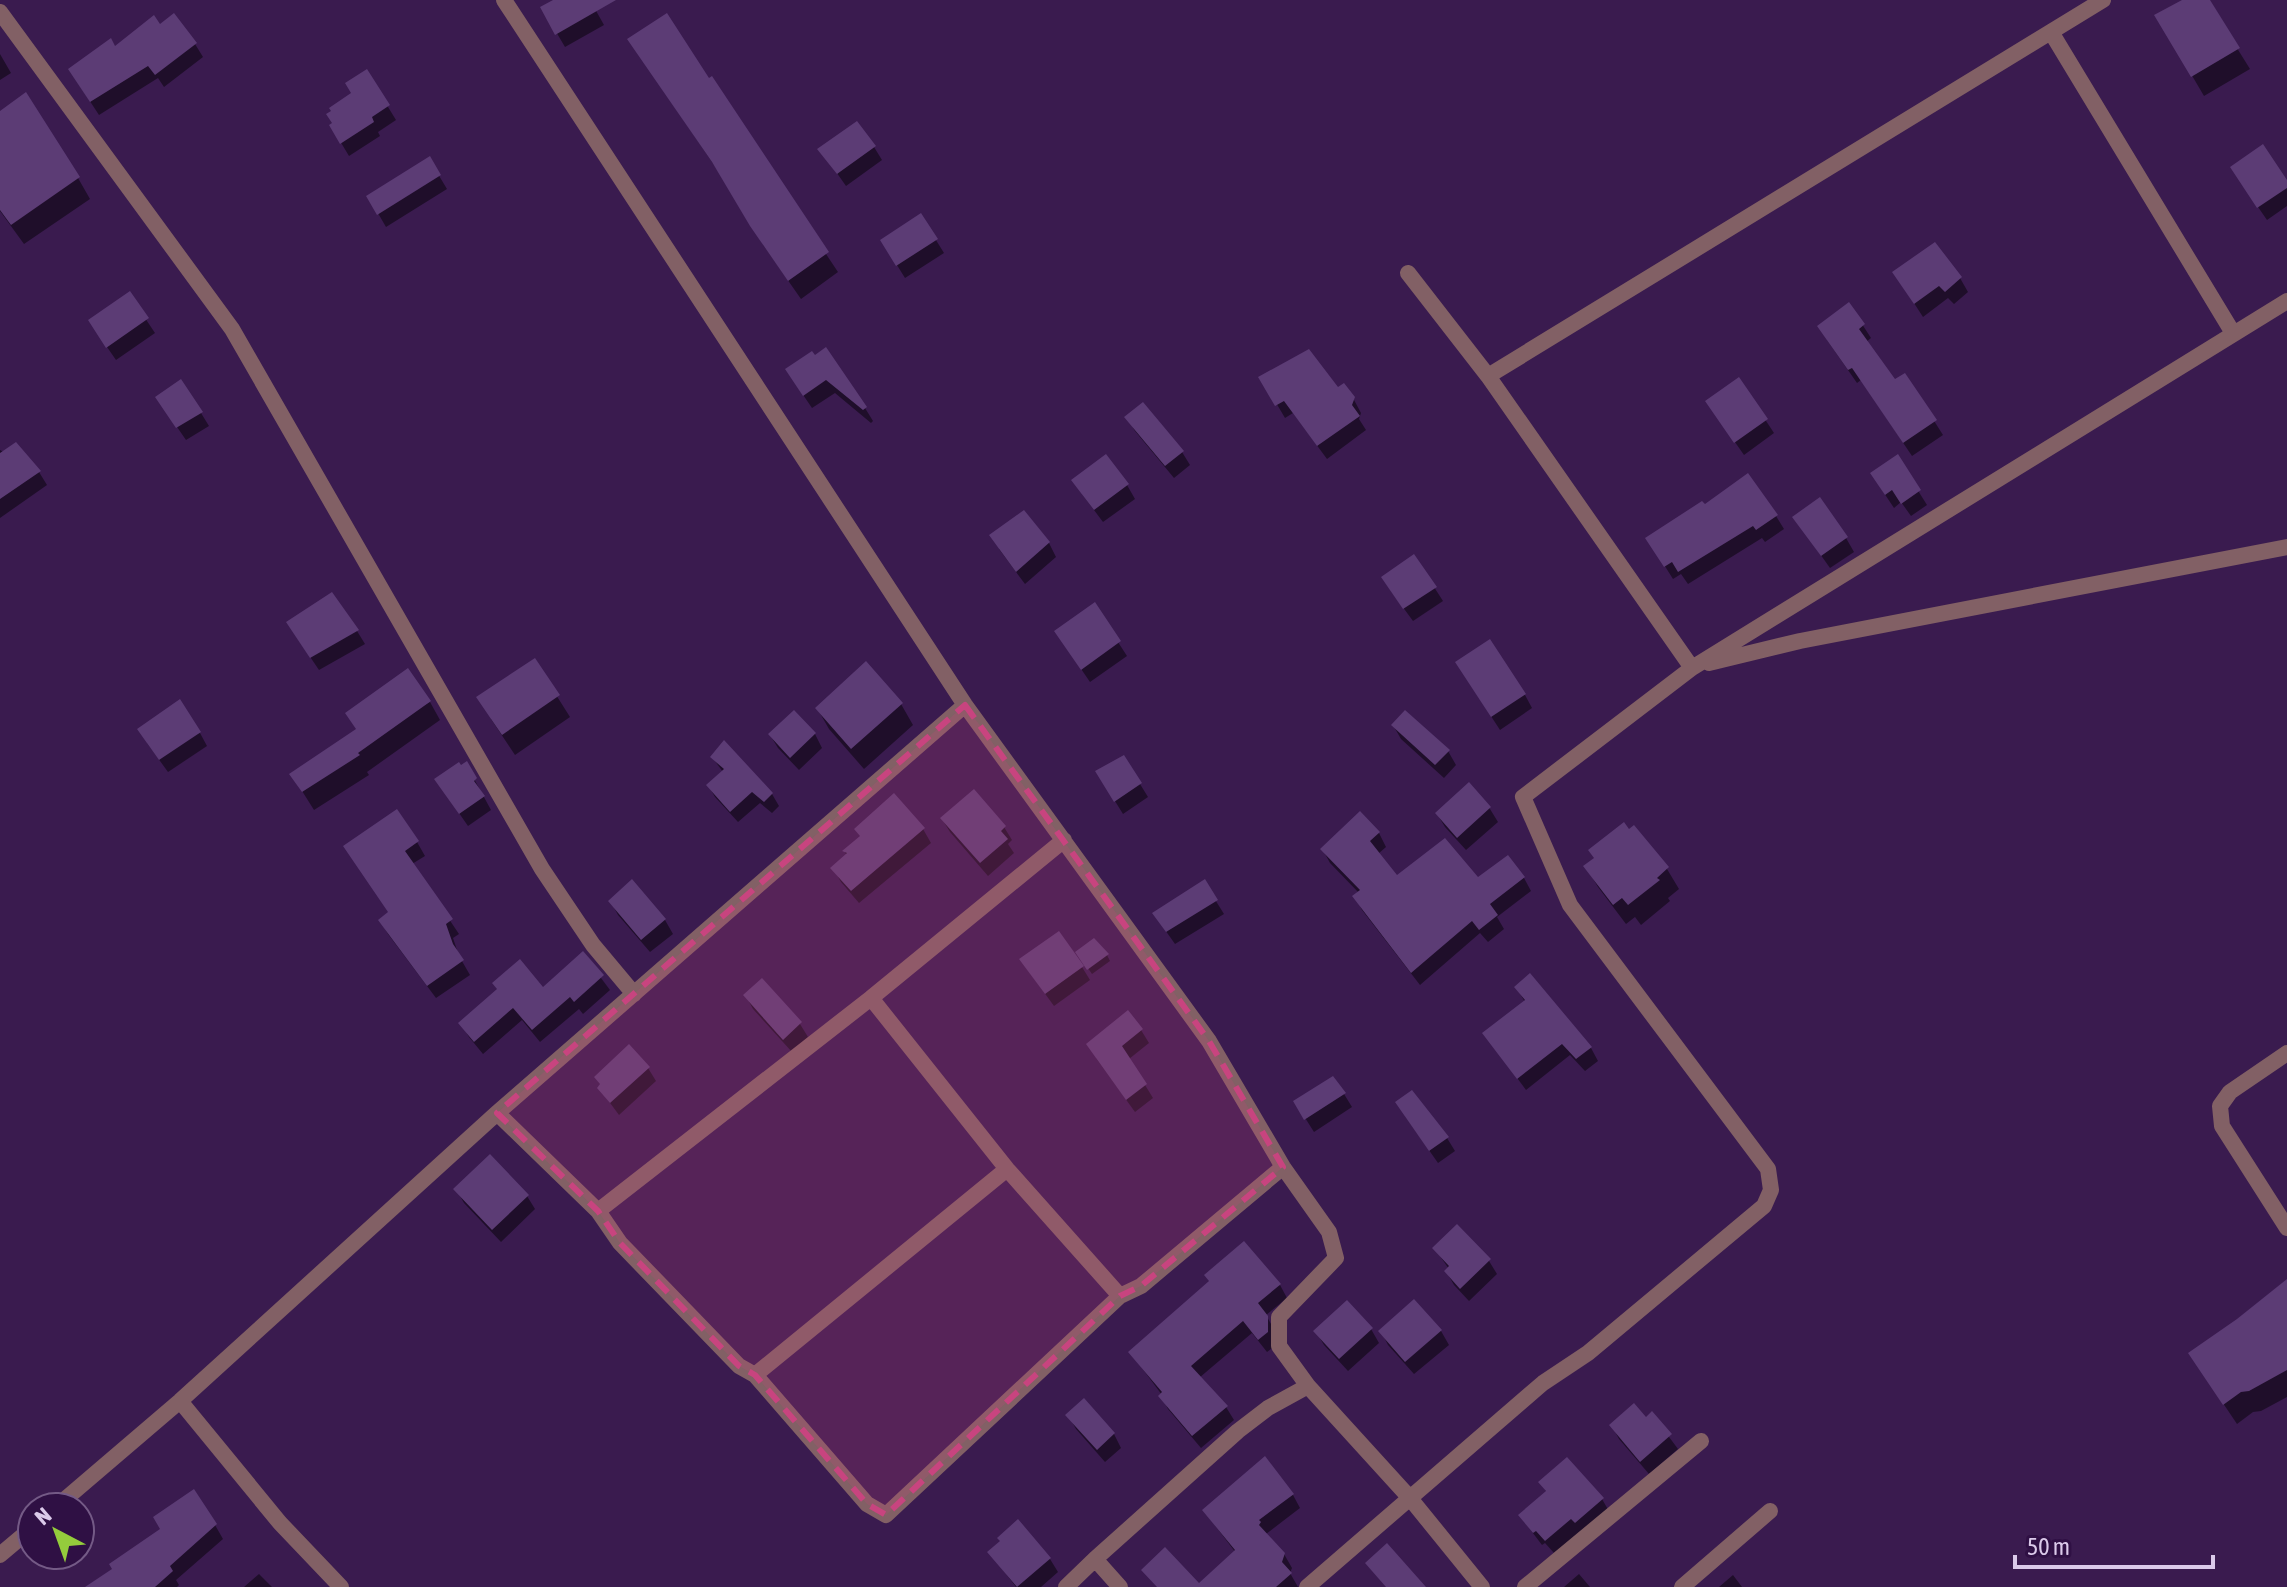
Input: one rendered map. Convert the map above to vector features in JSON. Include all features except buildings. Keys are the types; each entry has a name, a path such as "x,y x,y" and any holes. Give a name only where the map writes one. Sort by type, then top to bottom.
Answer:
{"street":[{"path":"504,0 965,705 1209,1041 1283,1167 1329,1232 1336,1258 1279,1317 1279,1346 1308,1386 1409,1497 1482,1587"},
{"path":"1488,376 2103,0"},
{"path":"0,12 232,329 542,869 593,945 634,994"},
{"path":"2051,32 2233,333"},
{"path":"1408,273 1488,376 1692,668"},
{"path":"1307,1587 1543,1383 1588,1353 1764,1206 1771,1190 1768,1169 1570,905 1523,797 1692,668 2287,301"},
{"path":"1692,668 1800,641 2287,547"},
{"path":"75,1491 180,1401 497,1113 965,705"},
{"path":"598,1211 871,998 1064,840"},
{"path":"871,998 1007,1169 1120,1296"},
{"path":"2287,1053 2230,1092 2220,1106 2222,1126 2287,1228"},
{"path":"497,1113 598,1211 620,1243 739,1366 755,1375 867,1504 886,1515 1120,1296 1141,1286 1283,1167"},
{"path":"755,1375 1007,1169"},
{"path":"1066,1587 1238,1431 1268,1408 1308,1386"},
{"path":"180,1401 280,1523 341,1587"},
{"path":"1525,1587 1701,1441"},
{"path":"1682,1587 1770,1511"},
{"path":"0,1555 16,1542"},
{"path":"1095,1559 1120,1587"}],"highlighted area":[{"path":"965,705 1209,1041 1283,1167 1141,1286 1120,1296 886,1515 867,1504 755,1375 739,1366 620,1243 598,1211 497,1113"}]}
